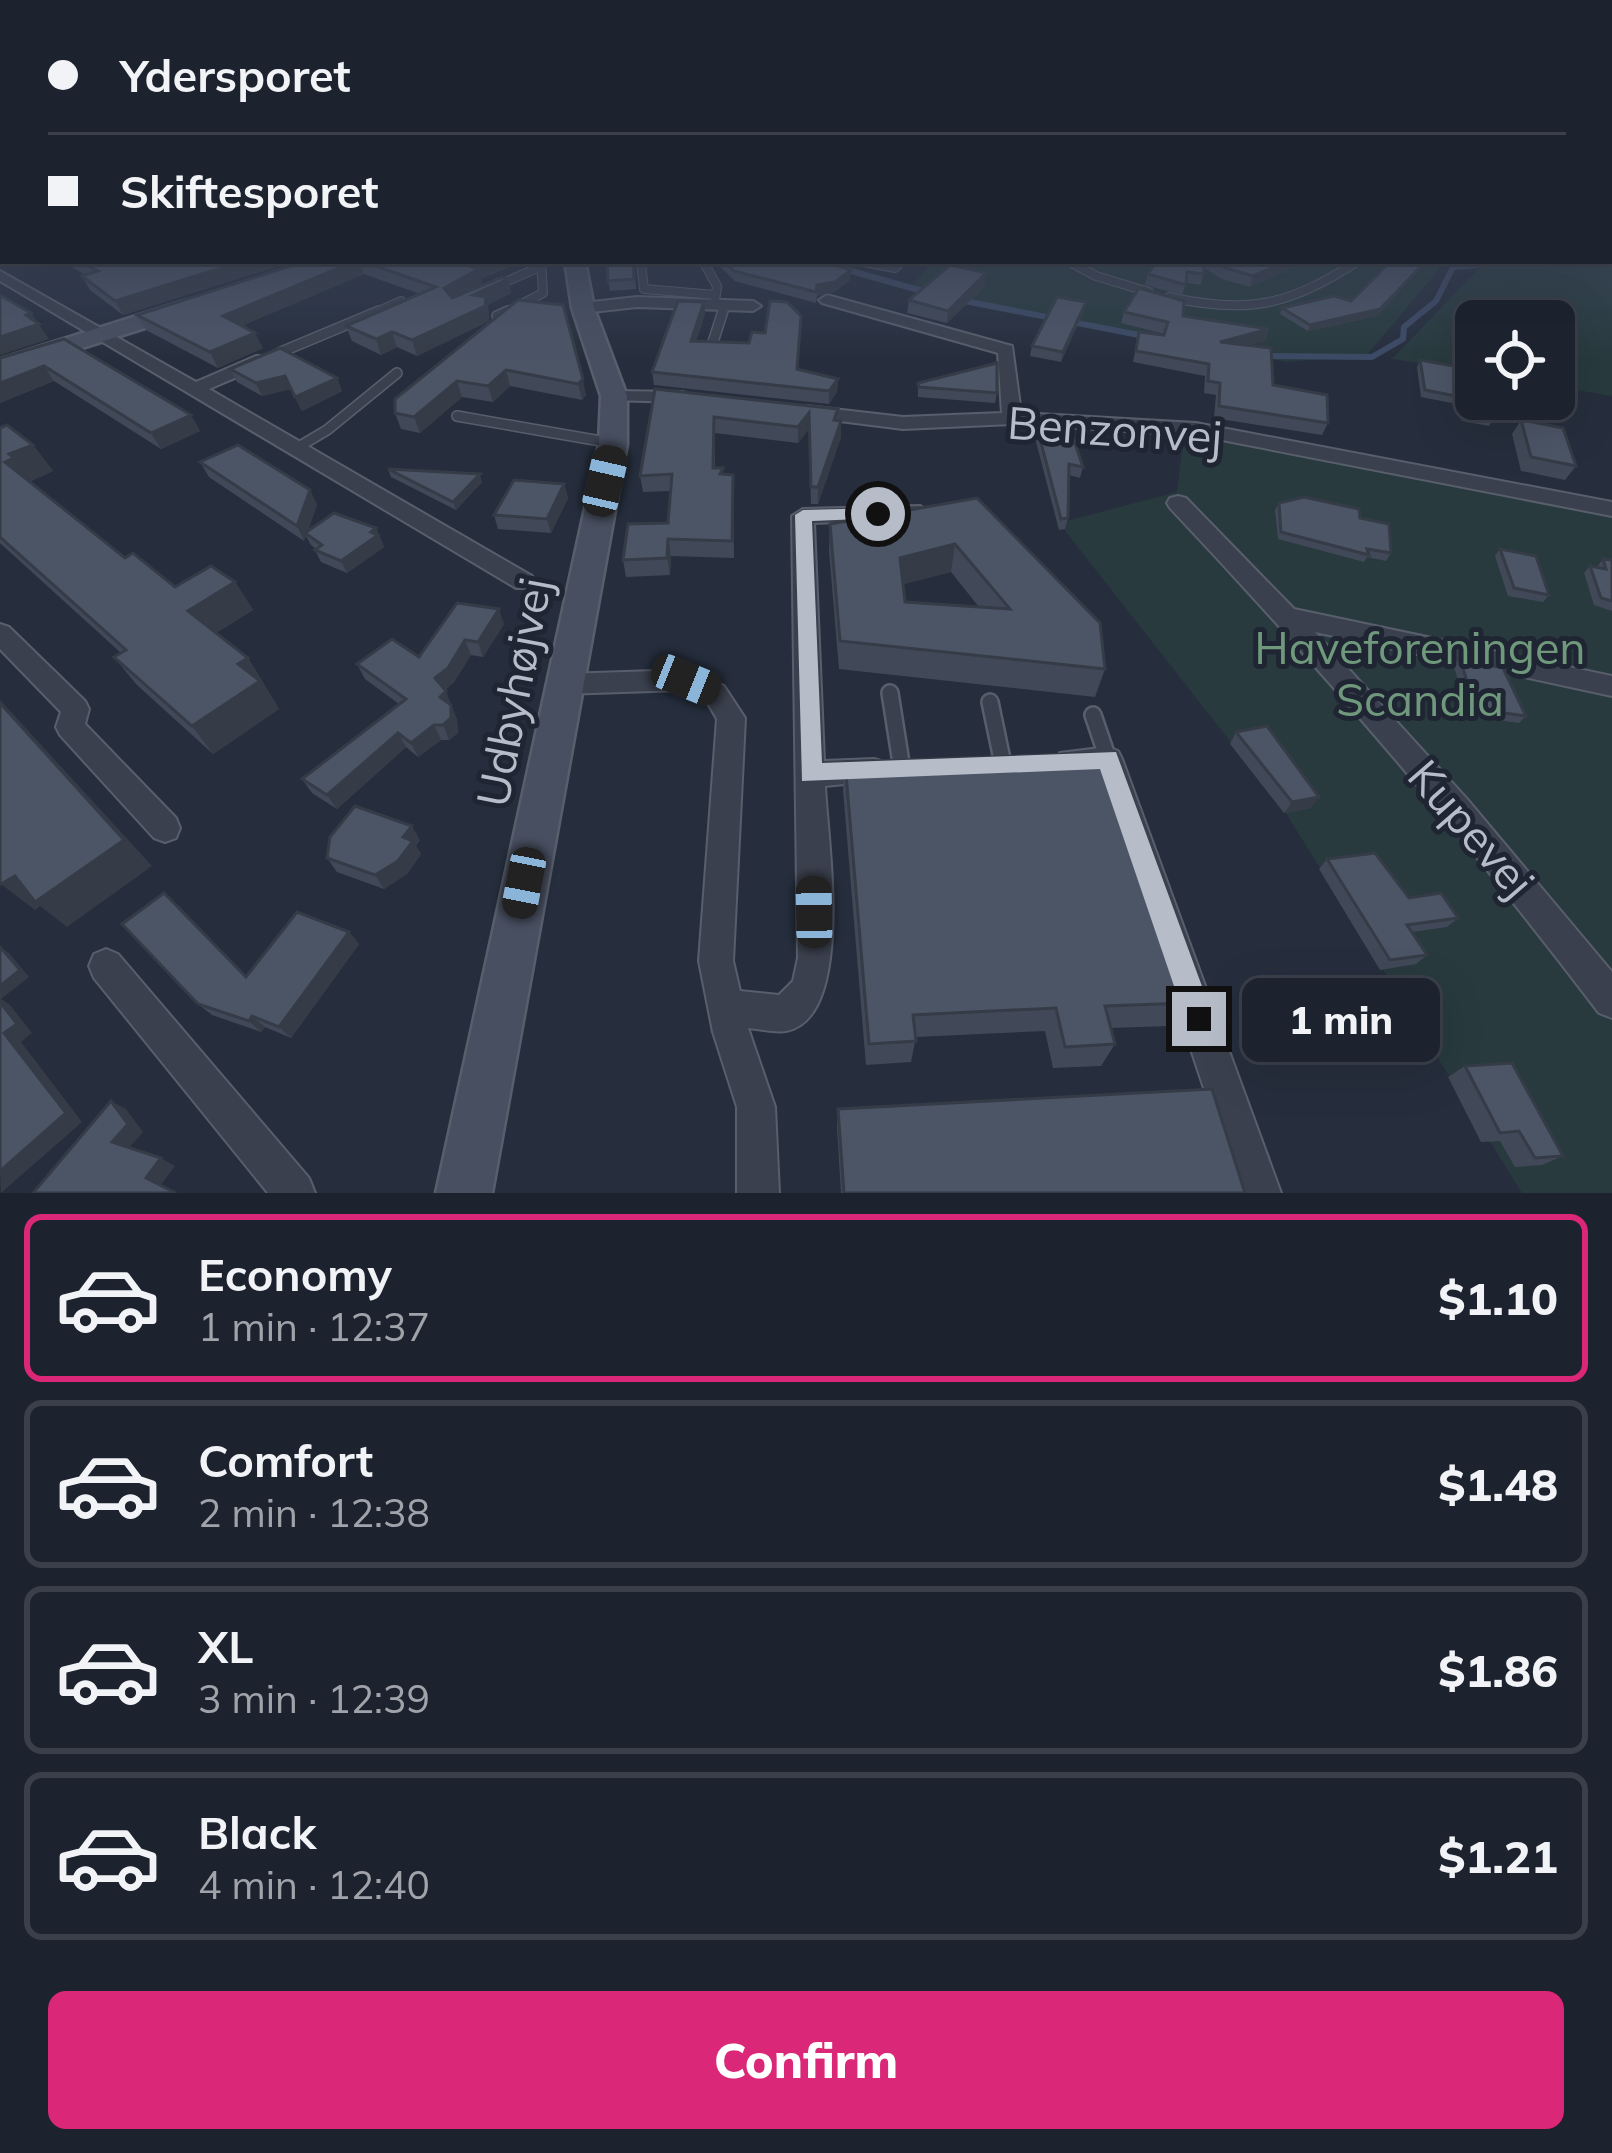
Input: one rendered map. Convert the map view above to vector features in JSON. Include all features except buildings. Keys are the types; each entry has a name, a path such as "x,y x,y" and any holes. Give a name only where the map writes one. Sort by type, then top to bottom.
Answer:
{"street":[{"path":"568,273 637,302 753,306"},
{"name":"Udbyhøjvej","path":"464,1193 613,443 614,396 568,273"},
{"path":"0,275 524,582"},
{"path":"0,367 207,300"},
{"path":"827,300 1006,350 1012,418"},
{"path":"194,389 281,352"},
{"path":"614,396 707,400"},
{"name":"Benzonvej","path":"776,408 903,424 1012,418 1196,429 1612,509"},
{"name":"Kupevej","path":"1178,503 1288,617 1522,883 1612,1000"},
{"path":"727,1009 785,1012 808,991 815,958 803,515 952,512"},
{"path":"1288,617 1612,686"},
{"path":"0,633 75,709 70,727 165,828"},
{"path":"563,684 686,680 716,692 730,718 716,961 756,1107 758,1193"},
{"path":"810,774 1108,759 1260,1193"},
{"path":"106,966 293,1193"}],"lane":[{"path":"640,264 644,289 718,302"},
{"path":"705,264 717,286 713,342"},
{"path":"1075,264 1132,287 1245,311 1281,305 1311,292 1353,264"},
{"path":"478,294 568,273"},
{"path":"497,316 543,293 568,273"},
{"path":"281,352 400,301"},
{"path":"295,448 327,430 397,373"},
{"path":"457,416 613,443"},
{"path":"890,693 902,770"},
{"path":"990,702 1003,764"},
{"path":"1094,715 1108,759"}],"green space":[{"path":"931,264 1443,264 1367,355 1288,362 969,304 912,286"},
{"path":"1483,264 1612,264 1612,396 1575,390 1575,300 1455,300 1455,370 1392,359"},
{"name":"Haveforeningen Scandia","path":"1184,435 1612,509 1612,1193 1522,1193 1284,810 1059,523 1177,492"}],"waterway":[{"path":"1261,356 1372,357 1403,339 1404,327 1436,301 1453,267 1477,264"},
{"path":"844,269 926,292"},
{"path":"960,300 1149,337"}],"route":[{"path":"878,514 803,515 810,774 1108,759 1199,1019"}]}
